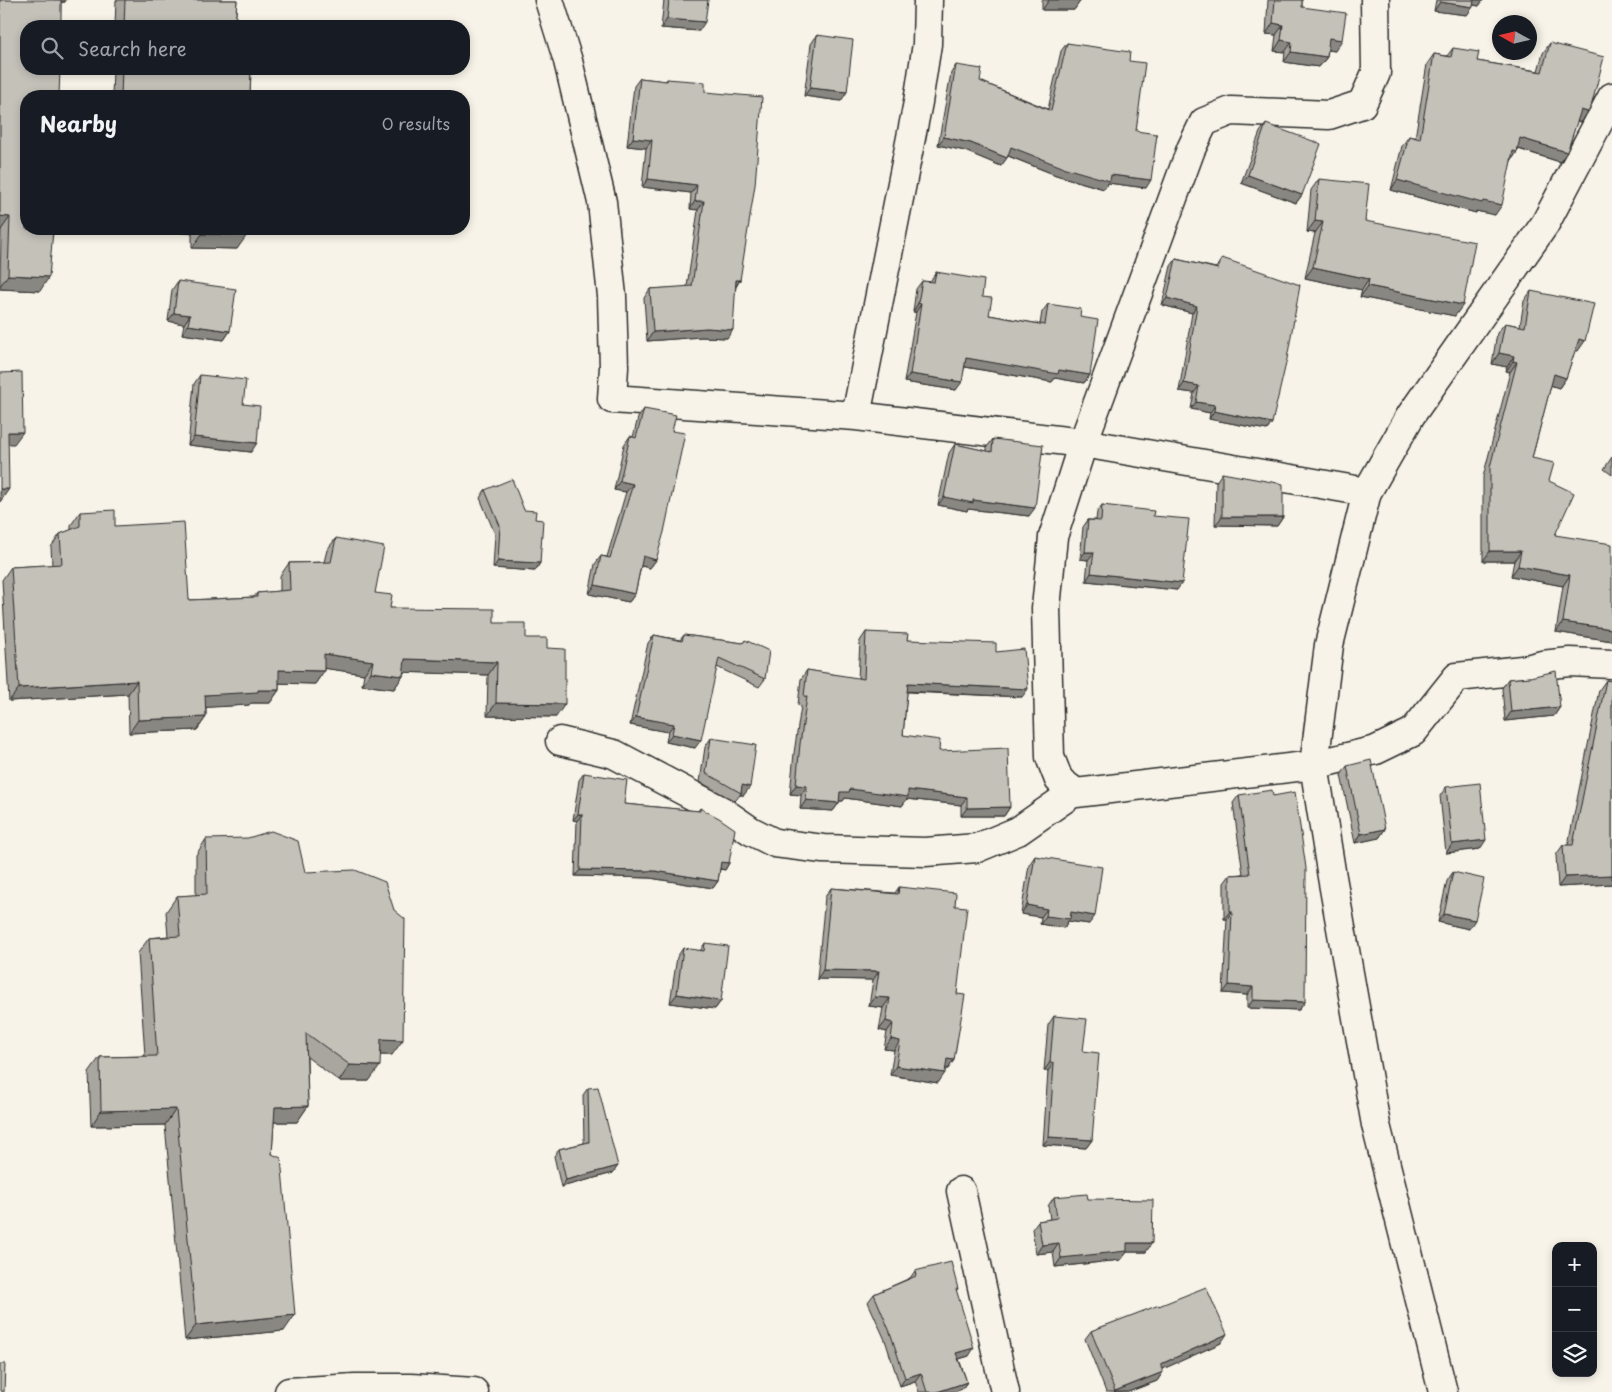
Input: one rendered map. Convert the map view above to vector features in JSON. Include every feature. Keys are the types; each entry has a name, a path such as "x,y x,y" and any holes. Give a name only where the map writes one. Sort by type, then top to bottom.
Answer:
{"street":[{"path":"549,0 568,61 602,202 612,296 614,367 612,399 856,416 1083,443 1367,492"},
{"path":"856,416 918,102 927,44 928,0"},
{"path":"1074,792 1060,780 1050,757 1046,608 1054,537 1083,443 1191,149 1204,122 1230,111 1329,115 1362,104 1376,74 1375,0"},
{"path":"1443,1392 1376,1125 1314,765 1329,645 1367,492 1411,415 1545,224 1612,97"},
{"path":"560,741 614,754 722,811 751,831 775,843 823,849 924,852 976,848 1018,831 1074,792 1314,765 1376,750 1412,732 1457,677 1522,670 1542,665 1570,662 1612,664"},
{"path":"961,1191 1005,1392"},
{"path":"289,1392 411,1388 474,1392"}],"building":[{"path":"0,0 61,0 61,20 20,20 20,75 60,75 59,90 20,90 20,235 53,235 49,277 8,275 10,217 0,216"},
{"path":"125,0 237,0 235,20 124,20"},
{"path":"669,0 708,0 705,22 667,19"},
{"path":"1275,0 1302,0 1302,7 1346,13 1342,40 1329,38 1327,57 1291,52 1292,42 1281,40 1283,25 1273,23"},
{"path":"1440,0 1474,0 1473,7 1440,2"},
{"path":"817,35 853,40 847,92 810,88"},
{"path":"1067,43 1130,52 1129,61 1145,63 1136,131 1157,134 1151,180 1111,175 1110,181 1062,167 1011,147 1007,158 971,143 944,137 956,65 982,69 980,81 1051,111"},
{"path":"1550,43 1604,57 1591,107 1588,112 1581,110 1567,152 1520,138 1517,152 1513,151 1502,205 1483,201 1482,203 1397,180 1409,136 1420,139 1434,54 1451,57 1453,48 1479,52 1477,61 1542,72"},
{"path":"122,75 251,75 250,90 121,90"},
{"path":"640,78 705,82 705,92 762,97 755,185 740,280 736,280 733,330 707,328 653,332 650,289 692,286 704,201 695,201 697,185 648,179 652,140 633,138"},
{"path":"1266,124 1321,144 1302,195 1248,175"},
{"path":"1319,179 1369,184 1365,221 1475,242 1463,305 1368,286 1369,279 1313,267 1323,222 1315,221"},
{"path":"1222,258 1300,285 1287,359 1272,423 1214,411 1215,405 1196,402 1199,386 1184,383 1197,306 1167,298 1176,259 1218,269"},
{"path":"936,272 984,280 982,297 992,298 989,315 1045,325 1048,304 1081,309 1080,317 1098,320 1090,375 1059,370 1058,374 966,358 962,382 910,374 921,304 918,303 922,281 934,282"},
{"path":"178,281 236,289 230,331 188,325 190,315 174,313"},
{"path":"1531,291 1594,304 1585,341 1579,339 1566,378 1554,374 1532,458 1554,463 1549,481 1574,493 1555,535 1612,544 1612,629 1563,622 1570,575 1518,566 1521,551 1490,551 1490,467 1517,362 1513,361 1514,356 1499,353 1505,323 1525,327"},
{"path":"22,372 23,432 8,432 9,489 0,489 0,373"},
{"path":"200,375 246,380 243,404 260,406 257,443 194,437"},
{"path":"644,409 676,415 672,431 685,433 664,532 656,560 643,556 635,594 595,585 601,556 610,558 633,484 620,481 630,436 636,438"},
{"path":"993,439 1043,445 1035,508 973,500 973,503 944,497 955,444 992,452"},
{"path":"1222,473 1283,484 1283,517 1222,517"},
{"path":"512,479 524,510 536,511 535,519 543,520 540,563 498,561 500,526 485,490"},
{"path":"1102,505 1154,511 1153,516 1189,519 1182,583 1091,573 1094,552 1085,552 1088,520 1101,521"},
{"path":"115,510 115,526 184,522 189,600 257,597 257,593 290,590 289,563 331,562 336,538 384,547 375,593 392,595 390,608 494,609 494,623 526,623 526,638 547,638 547,648 565,649 565,704 496,703 497,662 405,659 403,676 371,672 373,661 324,654 324,671 279,670 279,690 205,695 206,717 138,720 137,681 19,688 11,567 62,564 60,534 80,526 80,512"},
{"path":"866,632 908,634 907,640 996,643 996,652 1024,649 1028,689 908,683 903,735 940,740 939,751 1008,748 1010,807 967,808 967,797 908,790 908,797 850,789 849,792 840,792 839,803 806,800 807,786 796,785 807,697 804,696 807,670 864,679"},
{"path":"654,635 682,641 684,635 743,643 745,640 769,651 765,679 719,658 701,740 672,734 674,724 636,717"},
{"path":"1556,671 1560,707 1511,712 1508,679 1530,677"},
{"path":"1606,680 1612,681 1612,875 1565,877 1563,845 1573,845"},
{"path":"711,738 756,745 750,787 742,785 741,793 706,773"},
{"path":"1371,760 1385,829 1361,834 1347,766"},
{"path":"584,773 627,780 624,804 700,811 700,808 735,829 729,863 721,862 718,881 655,871 580,870 582,814 578,814"},
{"path":"1480,783 1486,840 1452,844 1446,787"},
{"path":"1272,790 1273,796 1295,792 1306,868 1305,1002 1253,1000 1253,987 1229,985 1232,911 1230,911 1230,875 1250,874 1239,795"},
{"path":"271,831 298,841 305,872 355,870 385,882 394,910 405,919 403,1040 381,1039 380,1066 350,1065 306,1033 308,1106 275,1107 272,1154 281,1158 295,1315 196,1325 176,1109 101,1111 100,1057 157,1056 149,938 180,936 177,896 207,894 206,839 248,838"},
{"path":"1035,856 1102,867 1095,916 1071,912 1070,919 1046,916 1047,909 1027,905"},
{"path":"1453,872 1484,879 1475,920 1444,914"},
{"path":"899,887 956,893 955,906 967,907 957,994 965,995 954,1060 947,1059 945,1073 896,1066 900,1041 891,1039 893,1023 886,1021 890,998 875,997 879,971 823,970 831,888 898,894"},
{"path":"705,943 728,946 721,1001 677,994 683,948 704,951"},
{"path":"1054,1016 1087,1019 1083,1051 1099,1053 1092,1140 1049,1137 1054,1063 1050,1062"},
{"path":"598,1087 618,1166 566,1180 559,1149 589,1142 588,1088"},
{"path":"1087,1194 1088,1199 1153,1200 1152,1243 1127,1243 1127,1251 1061,1258 1059,1243 1042,1245 1038,1221 1057,1218 1054,1197"},
{"path":"951,1262 958,1289 956,1289 974,1348 956,1353 967,1382 937,1392 927,1392 921,1373 905,1378 890,1332 874,1294 916,1276 915,1271"},
{"path":"1206,1287 1227,1334 1161,1364 1163,1372 1115,1391 1091,1331"},
{"path":"0,1364 5,1364 4,1392 0,1391"}]}
